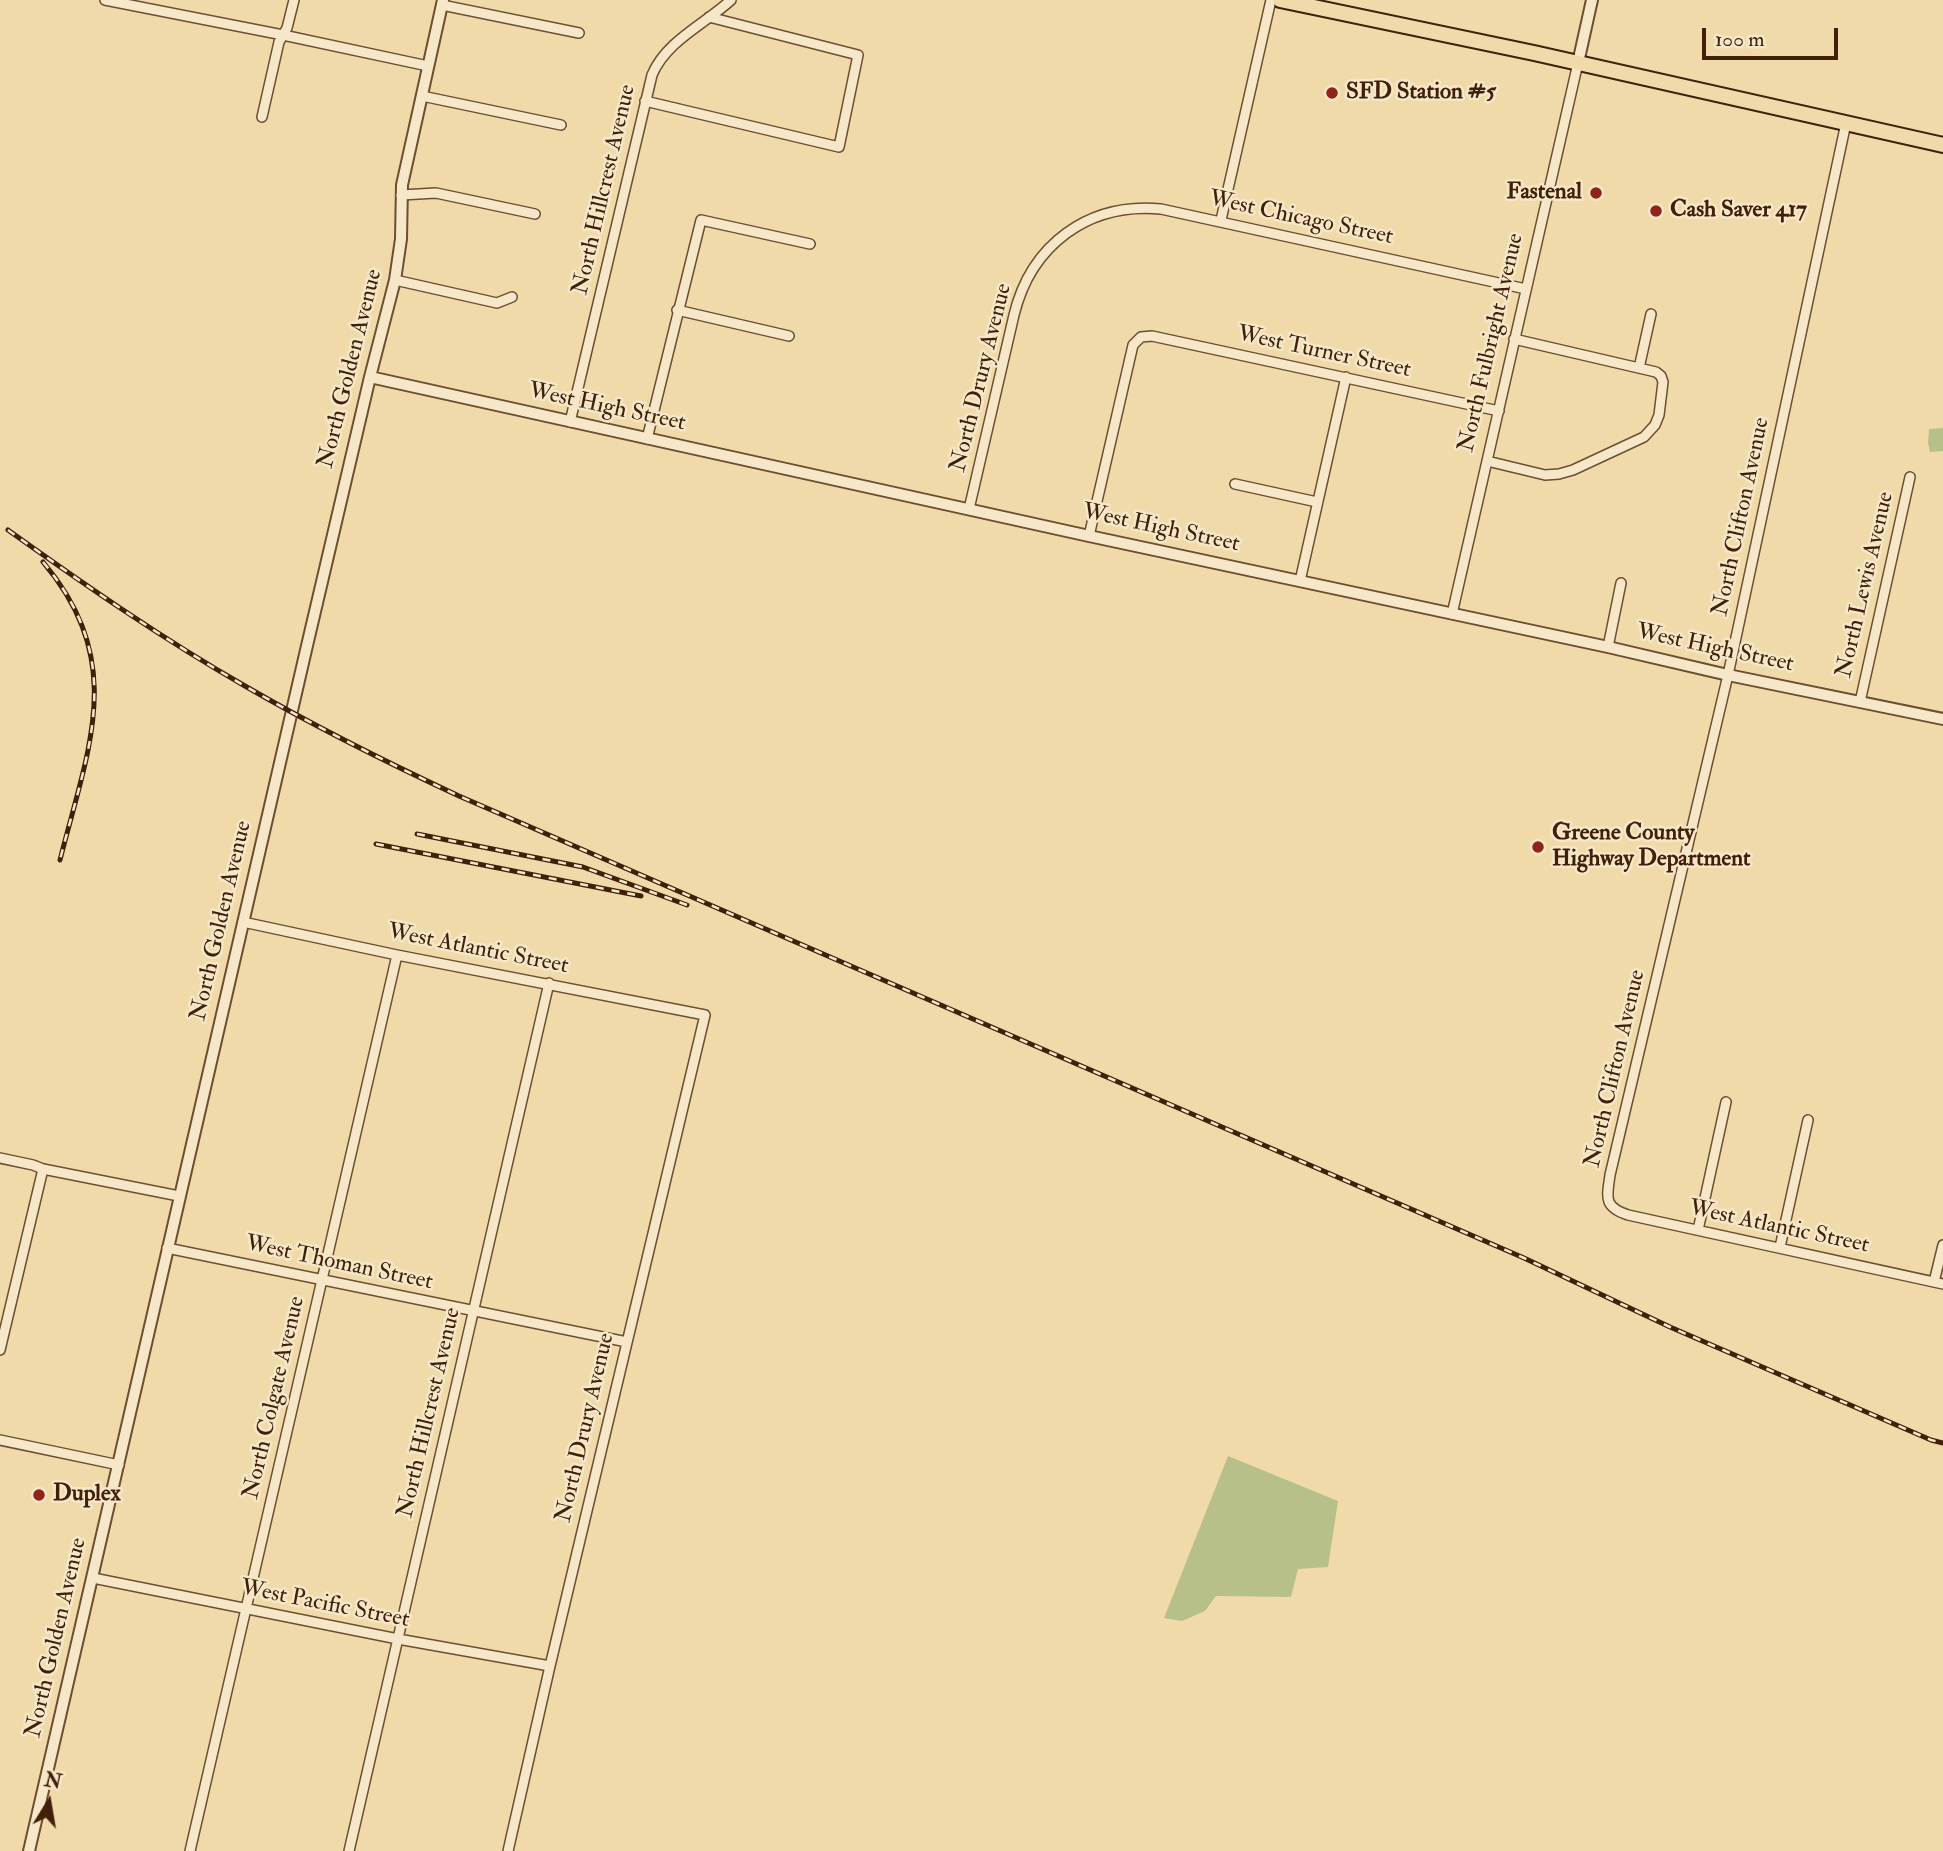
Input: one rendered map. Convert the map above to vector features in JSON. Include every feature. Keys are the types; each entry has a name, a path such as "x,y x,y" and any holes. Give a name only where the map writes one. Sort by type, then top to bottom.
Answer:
{"main road":[{"path":"1280,0 1578,63 1943,145"}],"street":[{"path":"106,0 428,66"},
{"path":"262,117 279,42 288,28 294,0"},
{"name":"North Hillcrest Avenue","path":"570,422 652,75 663,55 731,0"},
{"path":"1221,220 1270,0"},
{"name":"North Fulbright Avenue","path":"1452,614 1592,0"},
{"path":"442,2 579,33"},
{"name":"North Golden Avenue","path":"29,1851 370,377 396,280 401,239 403,175 442,2"},
{"path":"645,101 839,147 858,55 709,17"},
{"path":"422,96 561,125"},
{"name":"North Clifton Avenue","path":"1610,1204 1610,1175 1728,675 1846,123"},
{"path":"401,195 436,193 535,214"},
{"name":"West Chicago Street","path":"1070,231 1099,216 1130,208 1161,209 1221,220 1526,289"},
{"path":"647,439 701,220 810,244"},
{"name":"North Drury Avenue","path":"969,509 1020,294 1040,257 1070,231"},
{"path":"396,280 497,303 513,297"},
{"path":"677,310 789,336"},
{"path":"1639,368 1651,314"},
{"name":"West Turner Street","path":"1089,536 1133,345 1140,337 1152,336 1499,411"},
{"path":"1487,461 1545,475 1559,474 1644,437 1657,420 1663,383 1656,372 1514,339"},
{"name":"West High Street","path":"370,377 1728,675 1943,719"},
{"path":"1300,581 1346,377"},
{"name":"North Lewis Avenue","path":"1860,702 1910,477"},
{"path":"1236,484 1317,502"},
{"path":"1608,647 1621,583"},
{"name":"West Atlantic Street","path":"243,922 705,1015"},
{"name":"North Colgate Avenue","path":"190,1851 397,955"},
{"name":"North Hillcrest Avenue","path":"349,1851 549,984"},
{"name":"North Drury Avenue","path":"508,1851 705,1015"},
{"path":"1698,1230 1726,1102"},
{"path":"1780,1247 1808,1120"},
{"path":"0,1158 179,1196"},
{"path":"0,1350 43,1169"},
{"name":"West Atlantic Street","path":"1610,1204 1616,1211 1628,1215 1939,1283"},
{"path":"1939,1283 1943,1245"},
{"name":"West Thoman Street","path":"167,1248 627,1342"},
{"path":"0,1440 119,1465"},
{"name":"West Pacific Street","path":"93,1578 398,1639 550,1666"}],"green space":[{"path":"1943,428 1943,451 1930,452 1929,429"},
{"path":"1228,1456 1338,1501 1328,1567 1298,1569 1291,1597 1216,1596 1205,1611 1182,1621 1164,1618"}],"railway":[{"path":"8,530 125,611 214,668 377,757 459,796 1524,1258 1670,1327 1943,1443"},
{"path":"43,562 69,599 85,635 93,671 94,707 89,743 60,860"},
{"path":"417,834 583,867 687,905"},
{"path":"376,844 641,896"}],"place":[{"name":"SFD Station #5","path":"1332,93"},
{"name":"Fastenal","path":"1596,193"},
{"name":"Cash Saver 417","path":"1656,211"},
{"name":"Greene County Highway Department","path":"1538,847"},
{"name":"Duplex","path":"39,1495"}]}
